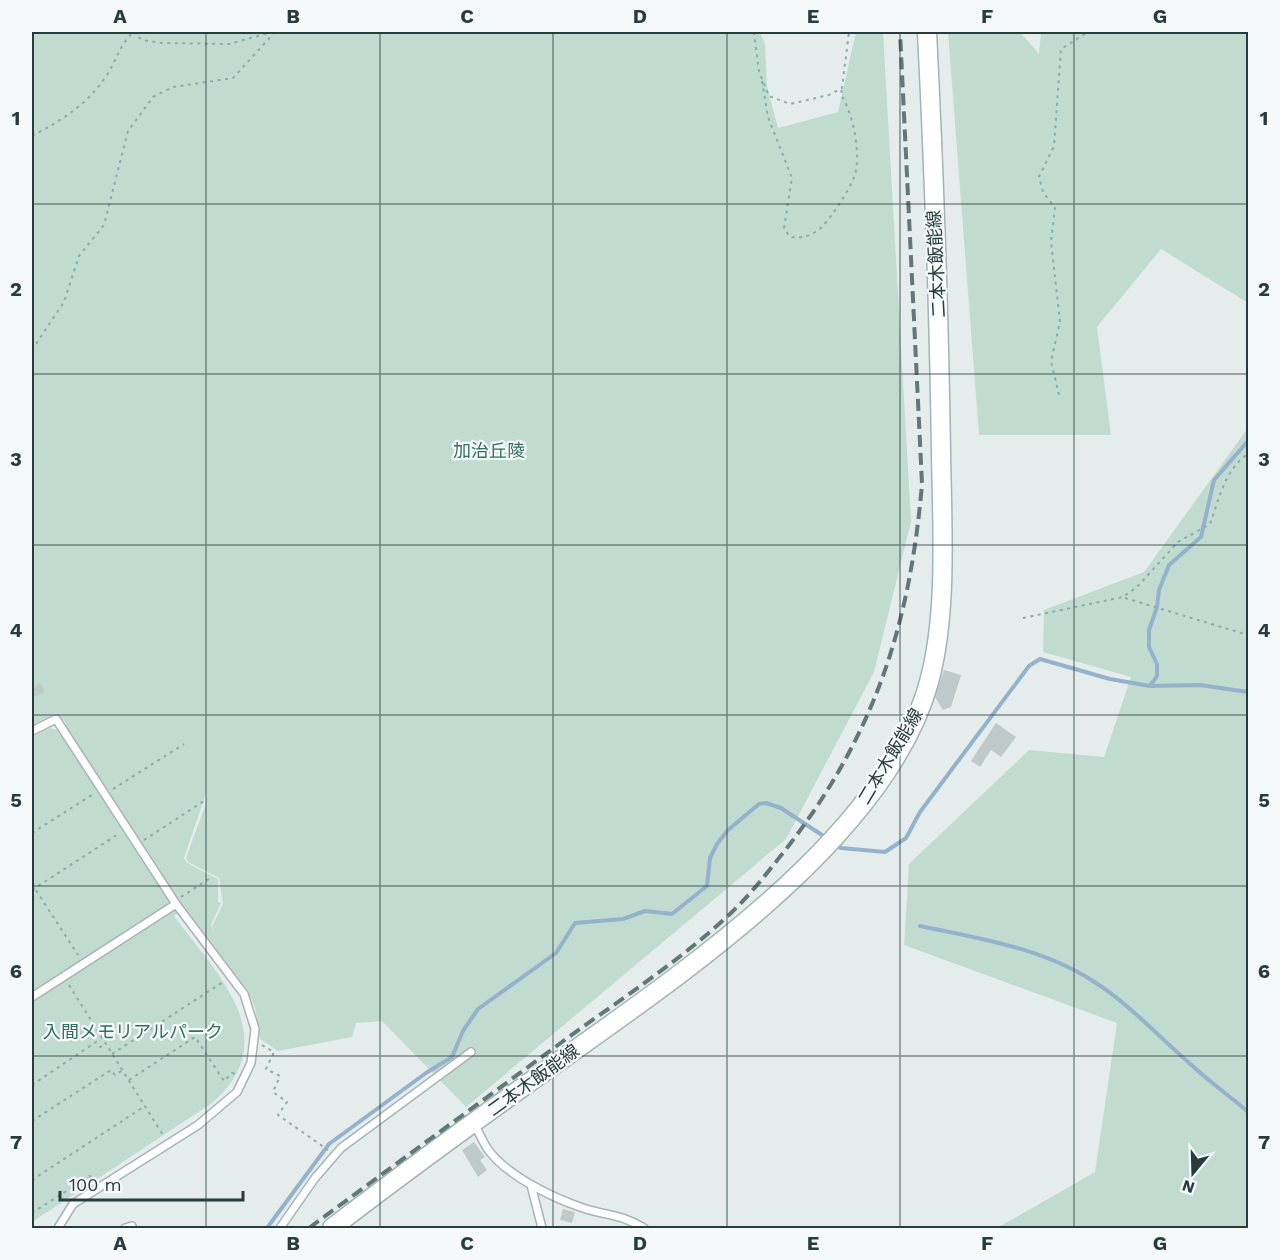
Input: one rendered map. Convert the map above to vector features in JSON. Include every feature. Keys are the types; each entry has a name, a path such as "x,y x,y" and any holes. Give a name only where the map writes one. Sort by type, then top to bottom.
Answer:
{"main road":[{"name":"二本木飯能線","path":"332,1228 647,998 780,891 831,841 884,773 921,707 935,658 938,636 942,492 940,362 927,32"}],"lane":[{"path":"32,731 56,719 175,903 244,994 252,1015 255,1041 251,1063 237,1092 219,1110 74,1204 58,1228"},
{"path":"32,997 175,903"},
{"path":"280,1228 315,1178 341,1148 471,1052"},
{"path":"474,1123 487,1148 496,1159 531,1185 583,1208 613,1213 644,1228"},
{"path":"531,1185 542,1228"}],"path":[{"path":"32,136 79,108 104,79 120,46 133,32 142,39 162,43 229,44 274,32"},
{"path":"32,350 64,302 79,256 104,225 128,131 153,97 173,87 233,78 274,32"},
{"path":"754,32 772,128 792,178 784,228 790,237 802,238 818,231 855,176 856,144 847,104 841,95 849,32"},
{"path":"1059,395 1051,361 1060,322 1051,241 1055,208 1043,192 1039,177 1054,146 1061,49 1088,32"},
{"path":"762,81 769,96 790,104 828,95 842,88"},
{"path":"1023,618 1123,597 1144,580 1178,542 1210,524 1225,482 1238,460 1248,454"},
{"path":"1123,597 1248,635"},
{"path":"32,833 184,744"},
{"path":"138,844 207,799"},
{"path":"33,889 128,828"},
{"path":"175,903 209,879"},
{"path":"32,884 33,889 83,963"},
{"path":"63,975 168,1143"},
{"path":"112,1054 225,980"},
{"path":"129,1080 195,1037 224,1081 232,1073 238,1075"},
{"path":"32,1085 96,1042 100,1047 106,1044"},
{"path":"260,1043 274,1052 267,1069 280,1076 273,1092 287,1102 278,1115 329,1151"},
{"path":"32,1121 111,1070 115,1075 123,1070"},
{"path":"32,1180 145,1106"},
{"path":"32,1213 90,1176 97,1188"}],"green space":[{"name":"加治丘陵","path":"32,32 760,32 765,44 767,86 778,128 838,112 856,32 883,32 911,521 874,672 786,839 466,1107 382,1021 356,1023 352,1037 278,1051 260,1039 255,1007 248,991 185,908 174,916 224,983 236,1006 244,1030 243,1054 233,1079 212,1103 32,1222 32,737 50,728 57,730 66,723 56,713 32,725","holes":["207,791 205,806 186,858 188,862 219,878 223,904 212,926 214,934 211,925 221,903 218,902 218,879 187,863 184,858"]},
{"path":"948,32 1020,32 1039,54 1041,32 1248,32 1248,303 1161,249 1097,327 1111,435 979,435"},
{"path":"1248,428 1248,1228 997,1228 1095,1172 1117,1023 904,945 909,864 1029,750 1104,757 1131,677 1043,652 1044,610 1144,572"}],"building":[{"path":"944,670 961,675 951,707 943,710 935,697"},
{"path":"40,683 44,692 32,698 32,688"},
{"path":"996,723 1016,737 1001,757 991,750 980,767 971,761"},
{"path":"78,1025 83,1033 71,1041 66,1033"},
{"path":"474,1142 485,1157 480,1160 487,1170 478,1177 462,1150"},
{"path":"563,1209 575,1212 572,1223 560,1220"}],"waterway":[{"path":"834,843 841,848 885,852 906,838 920,812 1029,666 1040,659 1110,679 1150,686 1157,676 1157,664 1149,647 1149,630 1157,607 1159,590 1169,565 1201,537 1214,480 1248,441"},
{"path":"1151,686 1200,685 1248,692"},
{"path":"267,1228 329,1144 426,1073 452,1057 463,1031 478,1009 556,953 575,923 623,919 645,911 672,914 707,886 710,858 717,844 728,830 759,804 766,803 781,808 825,837"},
{"path":"920,926 1031,952 1053,960 1093,981 1118,999 1194,1068 1247,1111"}],"railway":[{"path":"309,1228 670,964 711,931 747,897 769,871 820,802 845,760 884,674 898,629 916,535 922,484 900,32"}],"park label":[{"name":"入間メモリアルパーク","path":"133,1031"}]}
